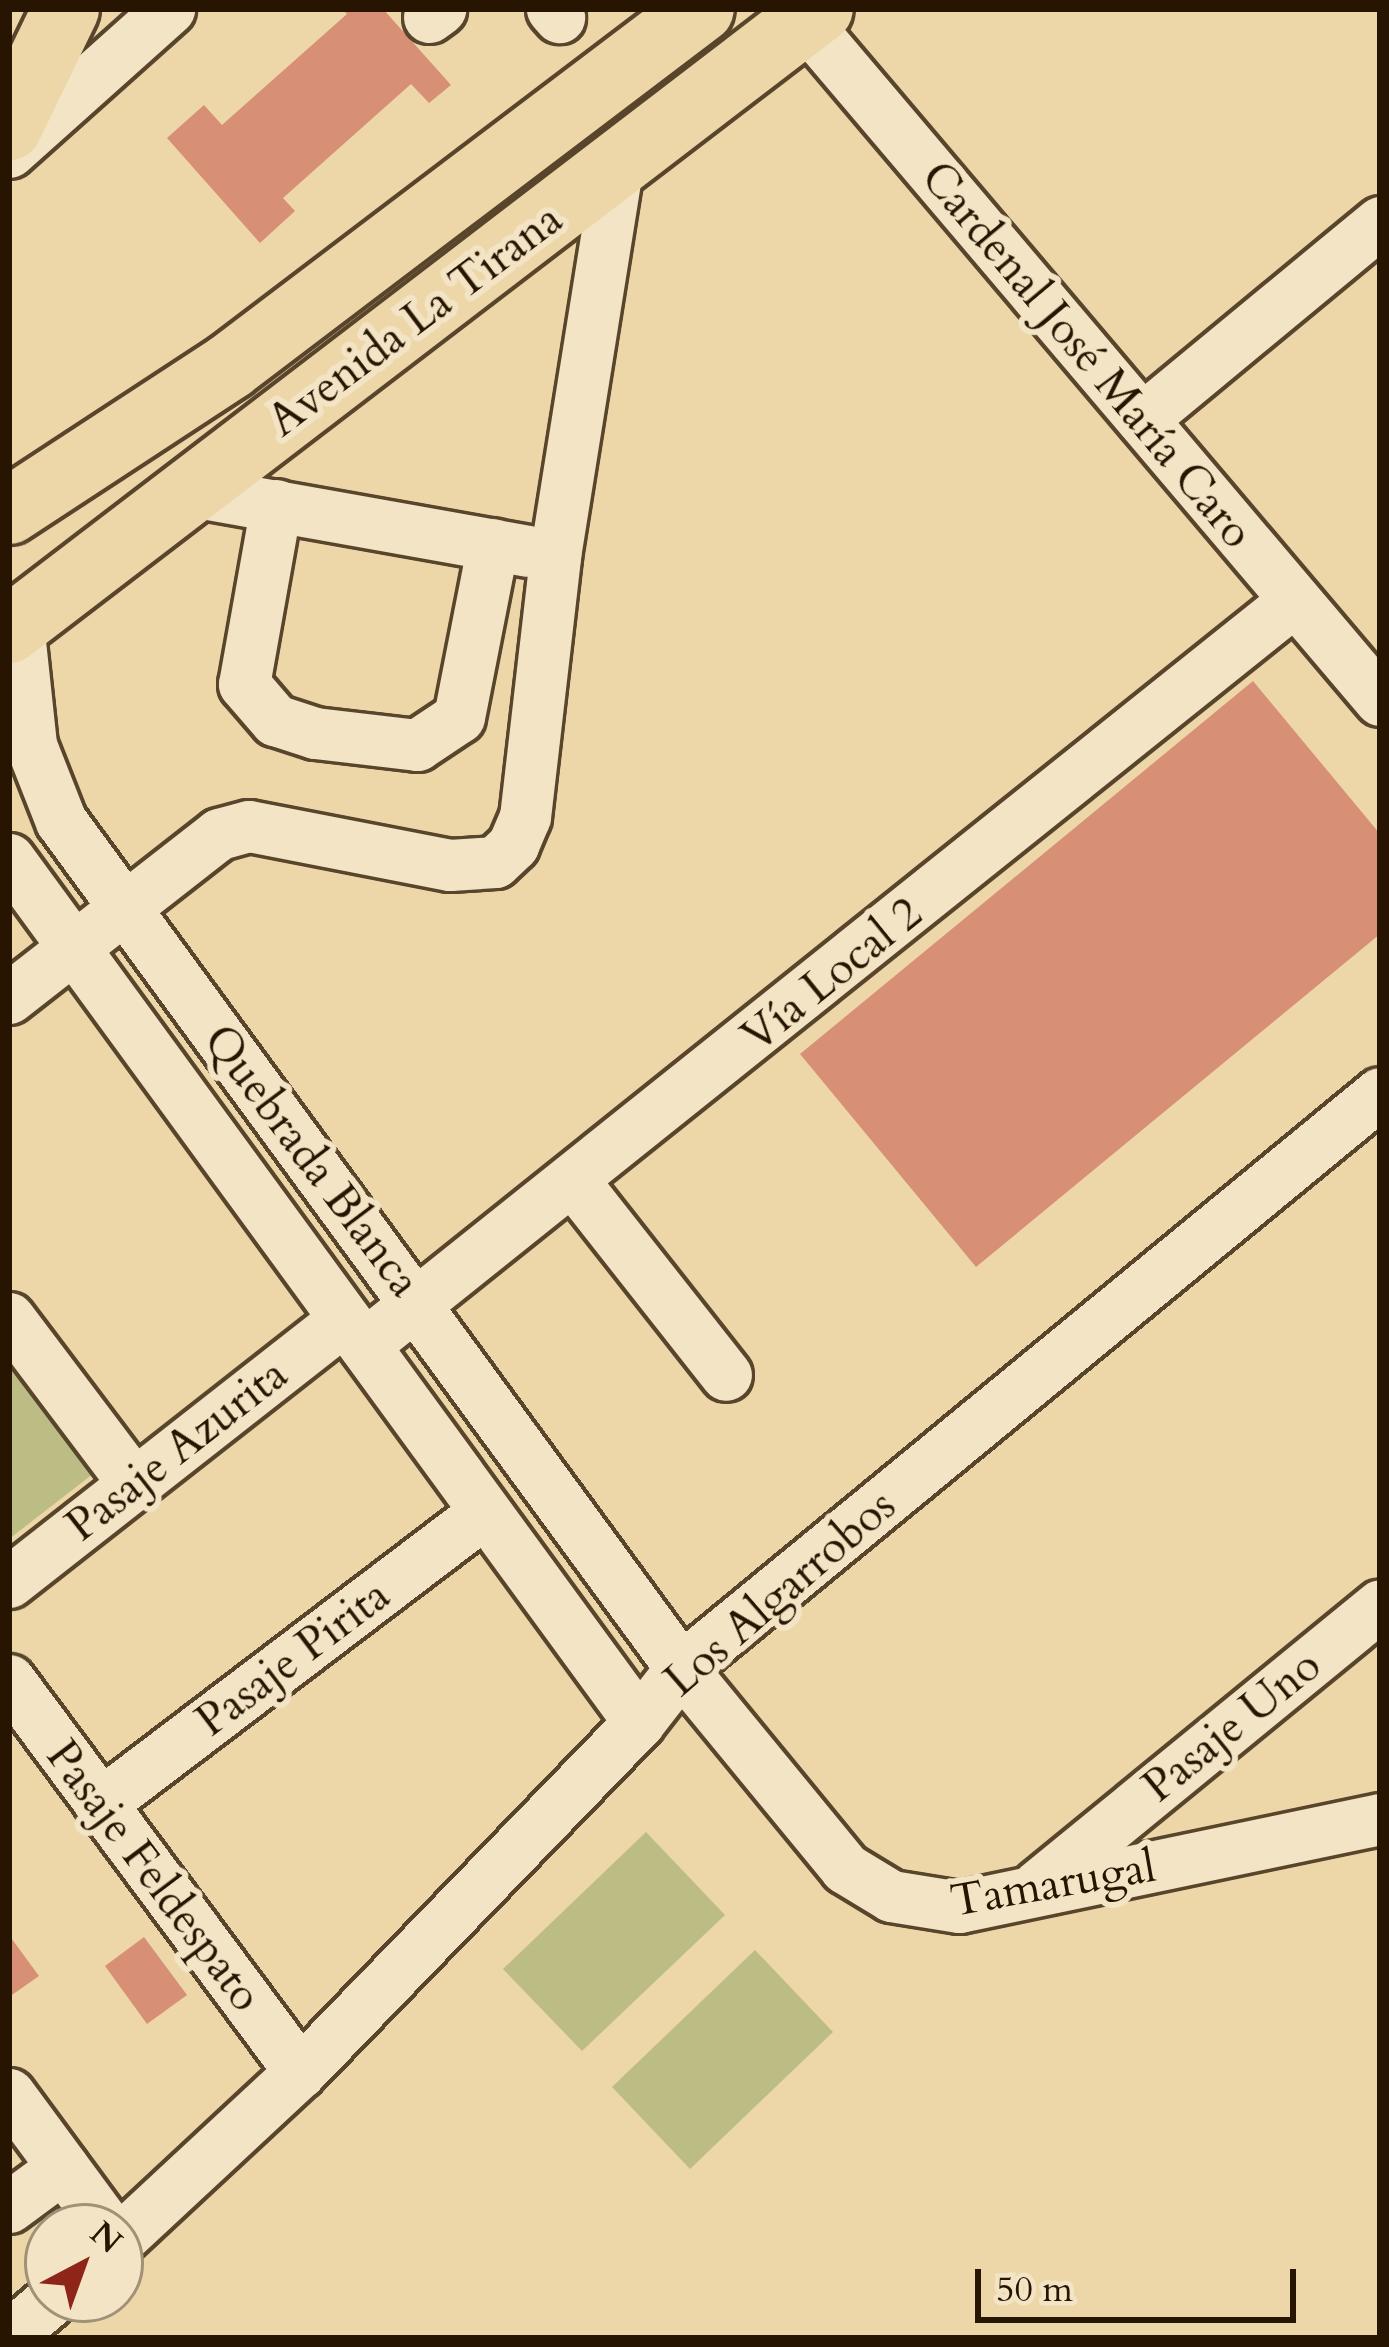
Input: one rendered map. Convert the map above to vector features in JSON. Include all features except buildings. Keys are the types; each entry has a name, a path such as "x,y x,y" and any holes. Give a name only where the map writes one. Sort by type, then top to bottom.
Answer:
{"main road":[{"path":"9,127 66,9"},
{"name":"Avenida La Tirana","path":"9,511 230,367 701,9"},
{"name":"Avenida La Tirana","path":"12,614 192,490 618,164 806,13"}],"street":[{"path":"9,152 169,9"},
{"name":"Cardenal José María Caro","path":"806,13 1295,600 1373,677"},
{"path":"9,998 121,904 219,834 249,826 449,865 495,862 525,817 555,556 618,164"},
{"path":"1142,419 1380,222"},
{"path":"192,490 555,556"},
{"path":"276,505 244,684 275,720 316,733 417,745 459,717 493,544"},
{"name":"Vía Local 2","path":"354,1332 419,1306 1295,600"},
{"name":"Quebrada Blanca","path":"12,614 31,745 44,785 121,904 681,1668"},
{"name":"Quebrada Blanca","path":"9,859 639,1722"},
{"name":"Los Algarrobos","path":"144,2218 300,2072 639,1722 681,1668 1380,1093"},
{"path":"574,1183 726,1375"},
{"path":"10,1321 134,1484"},
{"name":"Pasaje Azurita","path":"9,1582 134,1484 354,1332"},
{"name":"Pasaje Pirita","path":"100,1804 485,1512"},
{"name":"Pasaje Uno","path":"1029,1893 1380,1605"},
{"name":"Tamarugal","path":"681,1668 826,1849 867,1884 936,1906 1029,1893 1380,1820"},
{"name":"Pasaje Feldespato","path":"9,1680 300,2072"},
{"path":"9,2094 89,2203"},
{"path":"9,2207 63,2167"}],"green space":[{"path":"9,1354 98,1470 9,1539"},
{"path":"646,1832 725,1915 582,2051 503,1969"},
{"path":"755,1950 833,2032 690,2169 612,2087"}]}
